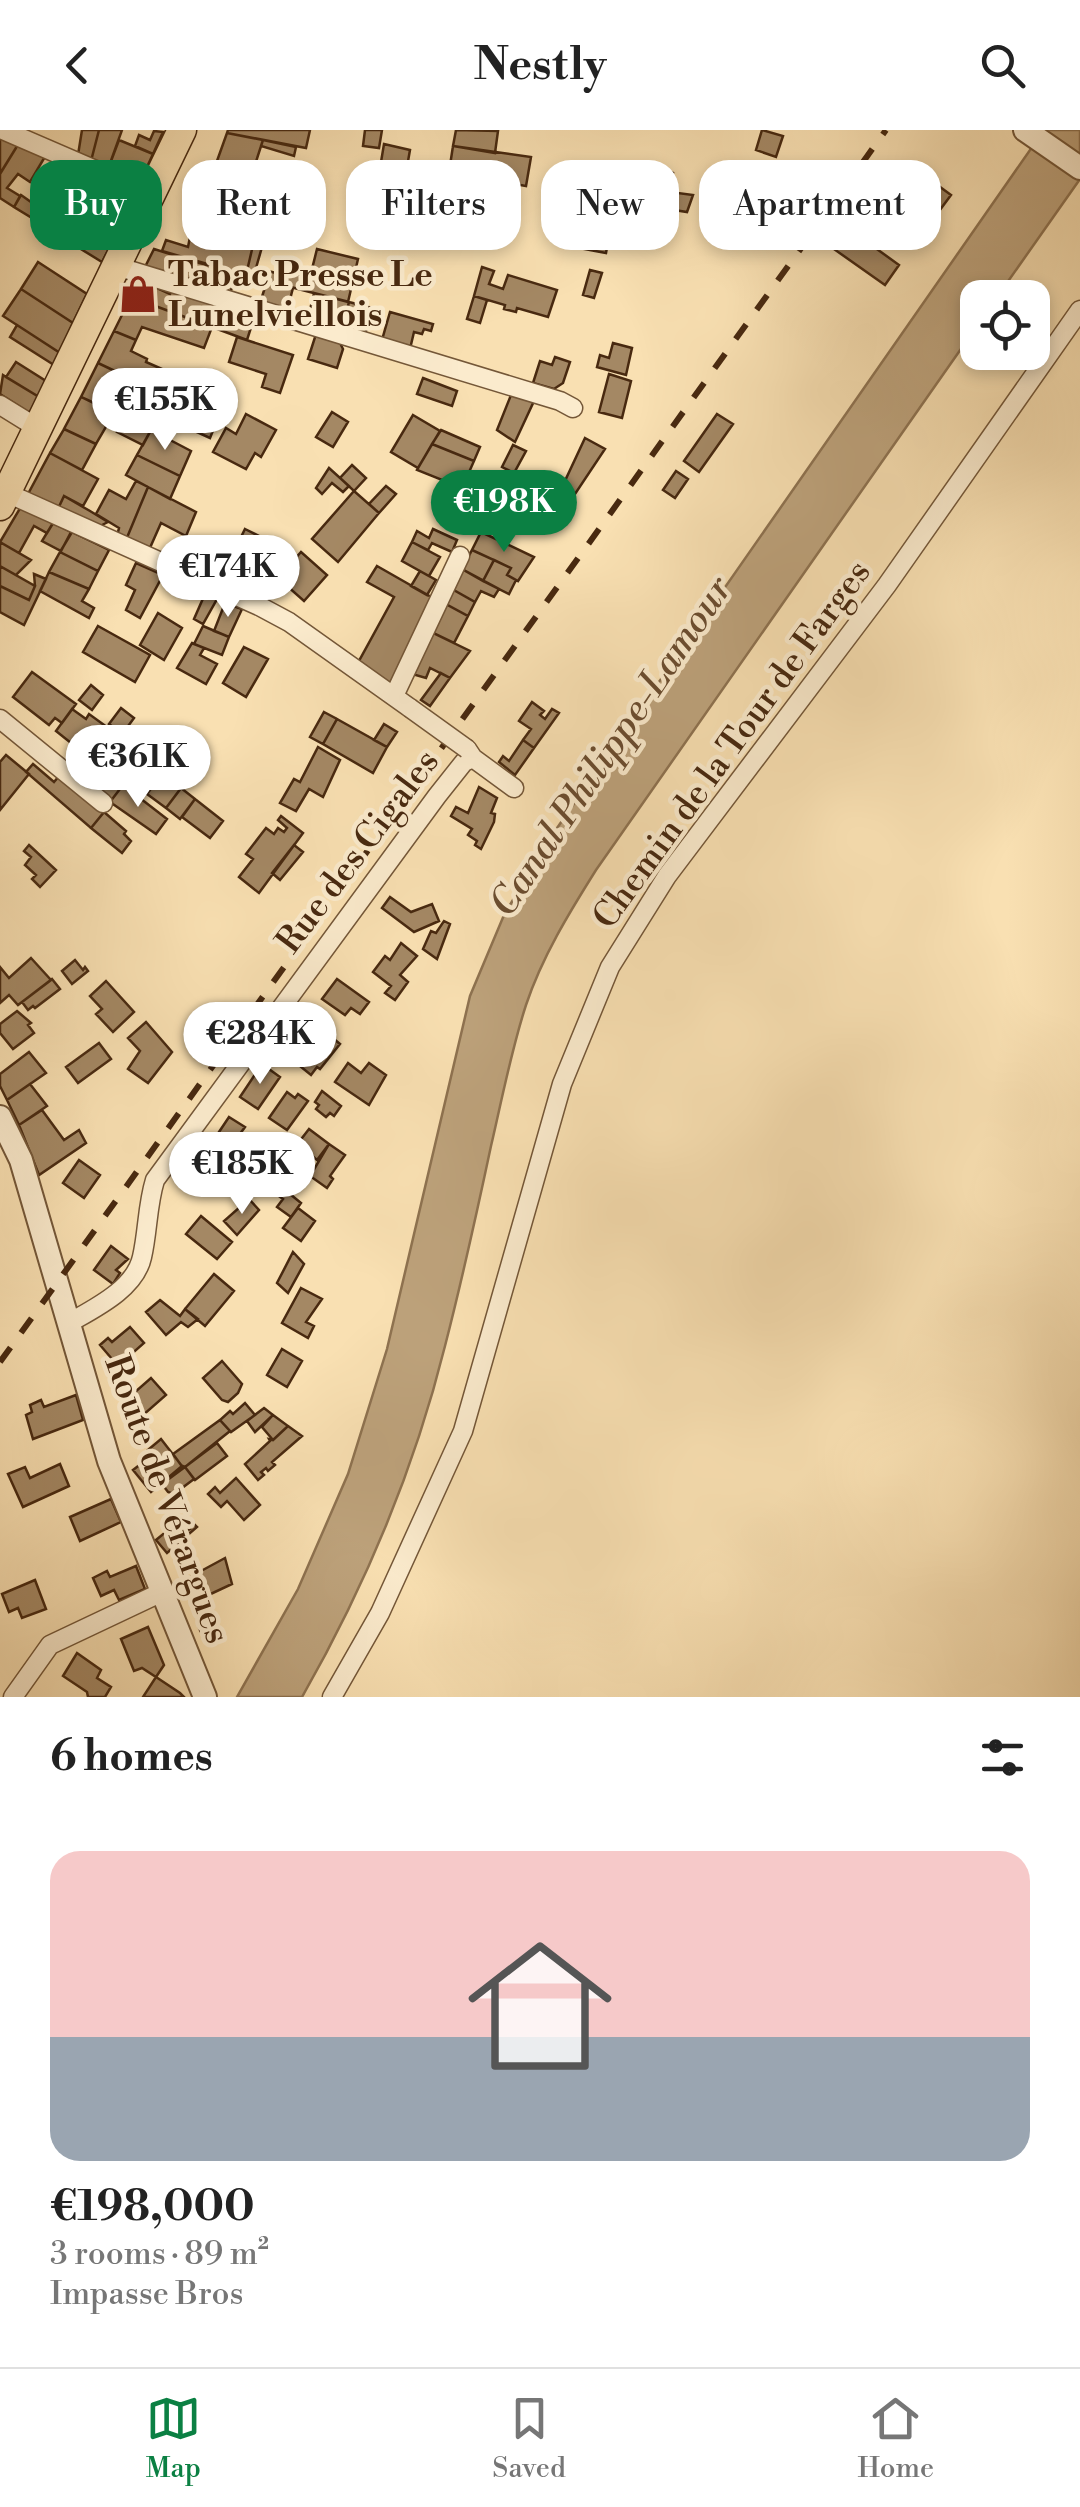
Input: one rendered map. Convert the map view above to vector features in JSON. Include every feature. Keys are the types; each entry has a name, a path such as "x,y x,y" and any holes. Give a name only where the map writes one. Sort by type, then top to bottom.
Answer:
{"main road":[{"path":"162,171 182,130"},
{"path":"4,499 124,250"}],"street":[{"path":"4,130 73,160"},
{"path":"1025,130 1080,168"},
{"path":"116,266 560,400 572,408"},
{"name":"Chemin de la Tour de Farges","path":"332,1697 380,1613 463,1431 562,1084 610,967 667,876 887,585 1080,310"},
{"path":"0,404 39,429"},
{"path":"4,499 289,622 514,788"},
{"path":"402,702 460,556"},
{"path":"0,719 103,803"},
{"name":"Rue des Cigales","path":"69,1323 136,1274 142,1260 148,1202 155,1180 470,753"},
{"name":"Route de Vérargues","path":"0,1116 21,1160 109,1461 203,1694"},
{"path":"14,1697 50,1645 160,1594"}],"shaded area":[{"path":"1044,130 1080,130 1080,179 1009,280 960,280 960,350 596,870 566,919 526,1005 433,1392 386,1526 302,1697 237,1697 298,1589 348,1474 387,1349 470,996 504,915 548,841"}],"building":[{"path":"82,130 99,130 91,160 78,155"},
{"path":"99,130 122,130 111,160 91,160"},
{"path":"310,130 306,148 227,133"},
{"path":"365,130 382,130 379,148 363,146"},
{"path":"456,130 498,131 495,153 453,146"},
{"path":"762,130 783,136 776,157 756,150"},
{"path":"154,131 163,132 153,154 135,146 139,135 150,140"},
{"path":"227,133 263,140 257,160 217,160"},
{"path":"0,135 19,143 1,172 0,172"},
{"path":"119,140 153,154 150,160 111,160"},
{"path":"263,140 296,147 294,156 261,146"},
{"path":"19,143 46,155 43,160 30,160 30,182 18,174 7,188 20,196 14,207 0,198 0,174"},
{"path":"384,144 410,150 408,160 381,160"},
{"path":"453,146 531,157 526,186 521,185 521,160 451,160"},
{"path":"941,188 951,195 941,208"},
{"path":"679,193 693,195 687,212 679,211"},
{"path":"21,195 30,201 30,217 14,207"},
{"path":"166,240 182,245 182,250 252,250 246,275 162,251"},
{"path":"82,250 108,250 102,262"},
{"path":"154,250 189,260 183,279 145,267"},
{"path":"252,250 261,250 256,268 280,274 278,284 246,275"},
{"path":"317,250 358,259 348,302 283,285 286,272 310,277"},
{"path":"835,250 878,250 899,265 885,285"},
{"path":"189,260 236,273 230,294 183,279"},
{"path":"38,262 87,294 73,323 21,289"},
{"path":"482,267 494,271 489,284 503,289 508,275 557,290 548,317 517,308 516,312 504,309 505,305 474,296"},
{"path":"590,270 602,273 594,298 583,295"},
{"path":"139,278 160,285 159,289 170,294 173,286 255,315 247,340 131,297"},
{"path":"267,281 293,288 287,311 260,303"},
{"path":"21,289 73,323 60,353 3,316"},
{"path":"314,293 349,302 342,328 308,318"},
{"path":"474,296 487,300 480,323 467,319"},
{"path":"131,297 212,327 204,348 142,327 136,340 114,331"},
{"path":"349,302 372,308 365,335 342,328"},
{"path":"390,312 433,324 431,331 414,332 410,349 382,340"},
{"path":"17,325 60,353 54,365 10,337"},
{"path":"114,331 136,340 131,351 147,359 146,362 194,383 183,404 98,363"},
{"path":"316,334 339,341 343,349 337,368 308,359"},
{"path":"237,337 293,355 280,393 262,387 266,374 229,362"},
{"path":"613,343 632,348 626,375 597,367 600,355 609,358"},
{"path":"555,357 570,362 563,383 554,389 533,383 540,361 552,365"},
{"path":"16,362 46,381 39,397 6,377"},
{"path":"98,363 157,391 148,414 108,396 103,407 81,397"},
{"path":"609,374 631,381 622,418 599,412"},
{"path":"3,375 39,397 31,414 0,394"},
{"path":"423,378 457,391 452,406 417,394"},
{"path":"511,395 534,401 515,442 497,430"},
{"path":"81,397 114,413 96,444 64,429"},
{"path":"176,401 218,418 210,438 179,424 184,415 174,411"},
{"path":"332,412 348,422 333,447 316,437"},
{"path":"246,414 276,430 261,457 255,453 246,469 213,452 226,428 236,434"},
{"path":"717,414 733,424 699,472 684,461"},
{"path":"413,415 440,431 418,468 391,452"},
{"path":"125,417 151,430 143,445 117,432"},
{"path":"64,429 96,444 82,470 50,453"},
{"path":"151,430 191,451 180,476 137,455"},
{"path":"441,430 480,447 474,461 432,444"},
{"path":"585,438 605,449 553,527 497,504 510,480 556,500"},
{"path":"432,444 474,461 462,488 417,470"},
{"path":"513,445 526,451 514,473 502,467"},
{"path":"50,453 98,479 83,506 64,496 57,511 28,494"},
{"path":"137,455 180,476 170,499 126,475"},
{"path":"352,465 366,478 354,491 340,478"},
{"path":"329,468 349,486 343,492 332,483 322,494 316,488"},
{"path":"676,471 688,479 675,498 663,490"},
{"path":"468,475 486,482 480,496 462,488"},
{"path":"136,481 148,487 126,540 117,536 119,528 96,514 109,490 126,499"},
{"path":"386,486 396,494 379,513 369,504"},
{"path":"148,487 196,512 186,536 161,523 149,550 126,540"},
{"path":"354,491 379,513 338,562 312,539"},
{"path":"64,496 108,522 98,527 57,511"},
{"path":"22,505 55,520 47,533 34,526 19,553 0,542"},
{"path":"53,523 71,532 61,551 42,541"},
{"path":"245,529 263,538 258,547 267,551 259,568 264,571 251,591 222,576"},
{"path":"433,529 457,540 452,552 432,543 428,550 412,542 417,531 429,538"},
{"path":"72,532 109,550 98,571 60,552"},
{"path":"481,532 534,557 518,581 507,575 511,568 472,550"},
{"path":"0,542 31,560 16,575 0,566"},
{"path":"412,542 440,557 429,576 402,561"},
{"path":"472,550 494,560 483,581 462,569"},
{"path":"60,552 98,571 89,589 49,572"},
{"path":"301,552 327,575 304,601 278,578"},
{"path":"494,560 511,568 507,575 516,580 509,594 483,581"},
{"path":"136,563 163,575 140,618 126,610 135,590 126,585"},
{"path":"0,566 35,586 29,600 0,586"},
{"path":"377,566 433,598 391,685 359,661 394,597 367,582"},
{"path":"462,569 499,589 494,597 481,591 475,602 452,589"},
{"path":"420,571 436,580 427,595 411,586"},
{"path":"49,572 89,589 82,601 94,608 89,618 40,591"},
{"path":"34,574 46,579 24,625 0,612 0,586 29,600 35,586"},
{"path":"452,589 475,602 468,616 444,603"},
{"path":"205,594 217,599 203,624 194,619"},
{"path":"225,603 242,609 229,637 214,631"},
{"path":"444,603 468,616 454,643 429,631"},
{"path":"158,613 182,628 164,660 140,645"},
{"path":"98,626 150,655 135,682 83,652"},
{"path":"203,626 229,637 222,655 194,644"},
{"path":"429,631 470,651 450,678 430,668 426,678 412,674"},
{"path":"192,643 204,648 200,655 217,664 206,684 177,668"},
{"path":"244,647 268,659 246,697 223,683"},
{"path":"32,672 76,704 62,723 55,718 49,725 13,697"},
{"path":"441,673 450,678 430,706 421,700"},
{"path":"91,685 103,695 92,710 79,700"},
{"path":"532,702 544,711 540,715 545,719 552,709 559,713 534,748 523,740 531,729 519,721"},
{"path":"121,708 134,718 99,766 91,759 99,749 78,734 71,743 56,731 72,709 86,719 89,714 111,730 109,724"},
{"path":"324,712 337,719 323,744 310,737"},
{"path":"337,719 387,747 373,773 323,744"},
{"path":"384,724 397,732 387,747 374,740"},
{"path":"523,740 534,748 515,775 499,762 503,756 509,761"},
{"path":"117,741 129,756 113,776 99,766"},
{"path":"318,747 340,760 323,797 309,789 296,811 280,803 294,779 300,782"},
{"path":"135,748 162,768 157,775 130,755"},
{"path":"6,755 29,774 0,810 0,762"},
{"path":"130,755 157,775 145,790 117,771"},
{"path":"33,764 54,782 60,775 105,811 91,828 26,772"},
{"path":"164,771 182,787 166,808 147,794"},
{"path":"107,772 123,785 110,802 93,788"},
{"path":"123,785 167,819 156,834 110,802"},
{"path":"479,787 497,798 491,813 495,814 494,822 481,849 468,835 472,829 451,816 456,807 468,813"},
{"path":"181,788 195,799 180,819 166,808"},
{"path":"195,799 223,821 210,838 182,817"},
{"path":"104,812 126,831 124,834 131,841 122,853 91,828"},
{"path":"281,816 303,833 259,893 239,877 253,859 246,854 266,828 274,834 278,828 284,832 287,828 278,820"},
{"path":"29,845 56,870 40,887 32,879 36,875 25,865 31,857 24,851"},
{"path":"294,845 303,852 280,880 272,873"},
{"path":"390,897 411,912 432,904 439,921 414,932 382,908"},
{"path":"444,921 450,924 437,959 423,949 431,931 436,933"},
{"path":"401,943 417,956 400,975 408,982 395,1000 385,993 391,986 373,972 385,956 390,960"},
{"path":"31,958 51,980 18,1005 9,995 0,1003 0,967 9,978"},
{"path":"75,960 88,971 72,984 62,971"},
{"path":"52,979 60,989 28,1010 22,1002"},
{"path":"337,979 369,1002 360,1014 351,1008 345,1015 322,999"},
{"path":"106,981 134,1012 113,1032 96,1014 102,1009 90,996"},
{"path":"17,1011 31,1023 28,1025 34,1033 13,1049 0,1033 0,1024"},
{"path":"146,1022 172,1052 148,1083 128,1069 140,1051 128,1038"},
{"path":"318,1026 340,1044 311,1075 295,1062"},
{"path":"99,1043 111,1059 78,1083 66,1067"},
{"path":"29,1052 46,1073 7,1100 0,1086 0,1074"},
{"path":"348,1063 361,1073 369,1063 386,1075 369,1105 335,1082"},
{"path":"262,1064 280,1077 258,1109 240,1097"},
{"path":"30,1084 47,1106 19,1125 7,1100"},
{"path":"322,1091 341,1106 334,1116 330,1113 326,1117 316,1109 319,1105 315,1102"},
{"path":"287,1092 308,1101 287,1130 269,1118"},
{"path":"42,1110 64,1140 79,1130 86,1143 39,1175 19,1125"},
{"path":"229,1117 245,1127 234,1142 219,1132"},
{"path":"309,1129 329,1144 317,1160 311,1155 306,1161 292,1151"},
{"path":"329,1144 345,1155 330,1176 333,1179 327,1188 310,1176"},
{"path":"79,1160 100,1175 84,1198 63,1183"},
{"path":"273,1163 299,1182 290,1194 301,1203 291,1217 277,1207 283,1199 259,1182"},
{"path":"249,1199 259,1210 237,1235 224,1221"},
{"path":"298,1208 315,1221 301,1241 283,1228"},
{"path":"201,1216 232,1242 217,1259 186,1234"},
{"path":"111,1246 128,1259 116,1270 120,1273 113,1284 94,1270"},
{"path":"293,1252 304,1264 288,1293 277,1283"},
{"path":"214,1274 234,1291 205,1326 185,1309"},
{"path":"301,1288 322,1299 306,1322 314,1326 308,1338 282,1323"},
{"path":"160,1300 180,1316 185,1309 198,1319 188,1327 181,1322 166,1335 146,1312"},
{"path":"130,1327 144,1343 118,1366 100,1345 108,1338 112,1342"},
{"path":"282,1349 302,1361 287,1387 267,1375"},
{"path":"222,1361 242,1384 228,1402 203,1378"},
{"path":"151,1378 166,1395 142,1416 127,1399"},
{"path":"76,1395 83,1420 33,1439 26,1415 32,1412 30,1405 41,1400 44,1407"},
{"path":"245,1403 255,1415 231,1432 220,1420"},
{"path":"264,1408 273,1415 255,1432 247,1421"},
{"path":"273,1415 288,1426 273,1440 262,1427"},
{"path":"220,1420 230,1431 185,1467 181,1465 173,1454"},
{"path":"288,1426 302,1436 272,1462 275,1465 261,1472 264,1475 258,1480 245,1464"},
{"path":"161,1439 182,1466 151,1492 133,1470 146,1460 142,1455"},
{"path":"217,1443 227,1456 195,1480 185,1467"},
{"path":"60,1464 69,1486 23,1507 8,1474 25,1467 30,1478"},
{"path":"185,1467 194,1479 174,1494 168,1492 162,1484"},
{"path":"236,1478 260,1505 244,1520 227,1501 221,1507 208,1494 215,1487 220,1493"},
{"path":"111,1499 121,1522 80,1541 70,1517"},
{"path":"191,1521 197,1527 167,1553 156,1540 178,1522 186,1531 190,1529 186,1525"},
{"path":"225,1558 232,1584 200,1599 190,1577"},
{"path":"136,1566 145,1589 119,1600 114,1590 101,1596 93,1578 107,1571 110,1577"},
{"path":"35,1580 46,1609 22,1618 18,1608 9,1612 2,1594"},
{"path":"215,1621 221,1638 204,1639 199,1628"},
{"path":"148,1627 164,1665 156,1677 142,1668 134,1671 121,1639"},
{"path":"77,1653 101,1670 97,1678 111,1687 105,1697 88,1697 87,1692 63,1676"},
{"path":"156,1677 180,1693 184,1697 143,1697"}],"railway":[{"path":"0,1362 886,130"}],"place":[{"name":"Tabac Presse Le Lunelviellois","path":"138,294"}],"water label":[{"name":"Canal Philippe-Lamour","path":"610,746"}]}
